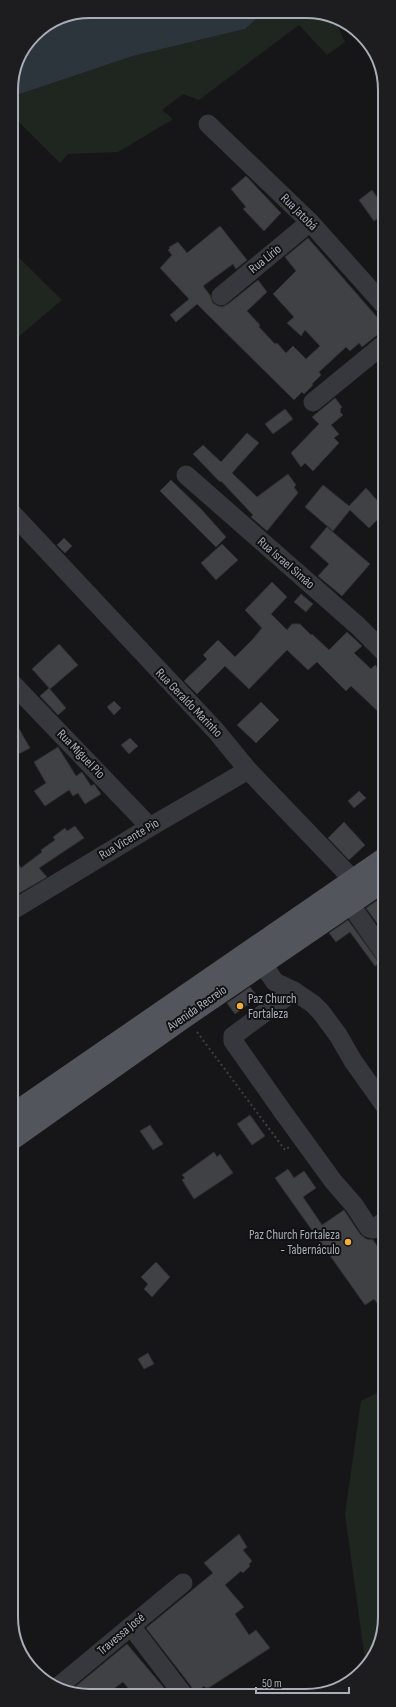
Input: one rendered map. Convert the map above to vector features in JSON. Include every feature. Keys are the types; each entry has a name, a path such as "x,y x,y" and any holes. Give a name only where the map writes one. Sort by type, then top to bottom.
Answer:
{"main road":[{"name":"Avenida Recreio","path":"357,892 378,866"},
{"name":"Avenida Recreio","path":"18,1135 184,1018 256,956 357,892 378,883"},
{"name":"Avenida Recreio","path":"18,1112 184,1018"}],"street":[{"name":"Rua Jatobá","path":"208,124 310,222 378,298"},
{"name":"Rua Lírio","path":"220,296 310,222"},
{"path":"314,402 378,349"},
{"name":"Rua Israel Simão","path":"186,475 358,626 378,646"},
{"name":"Rua Geraldo Marinho","path":"18,519 216,731 248,770 357,892 378,938"},
{"name":"Rua Miguel Pio","path":"18,689 150,827"},
{"name":"Rua Vicente Pio","path":"18,907 150,827 248,770"},
{"path":"256,956 275,982 294,991 313,1004 321,1012 378,1096"},
{"path":"294,991 237,1032 233,1036 233,1039 248,1063 302,1139 333,1181 354,1205 369,1228 373,1229 378,1226"},
{"name":"Travessa José","path":"62,1683 183,1583"},
{"path":"131,1626 179,1689"}],"path":[{"path":"184,1018 285,1150 302,1139"}],"shaded area":[{"path":"90,18 257,18 245,29 133,56 18,95 20,71 30,50 46,33 58,25 71,20"},
{"path":"257,18 320,19 337,25 345,42 327,55 299,25 199,100 183,94 162,110 173,119 118,152 68,154 60,163 18,121 18,95 133,56 245,29"},
{"path":"18,257 62,300 18,337"},
{"path":"378,1392 378,1622 373,1645 365,1658 345,1514 361,1401"}],"building":[{"path":"246,176 281,213 264,231 243,209 246,207 231,189"},
{"path":"372,190 378,198 378,218 374,221 359,200"},
{"path":"220,226 247,260 236,269 233,264 203,286 210,295 213,303 222,307 228,304 258,280 267,292 247,311 260,325 259,327 286,353 293,346 306,359 320,346 305,330 301,336 287,323 294,317 273,294 296,271 285,257 308,238 378,318 378,335 362,347 359,343 350,351 346,347 319,372 321,375 312,384 313,385 304,394 302,392 294,400 197,304 176,322 170,315 189,299 160,268 172,255 168,250 170,248 169,247 178,242 187,253"},
{"path":"335,398 342,407 340,412 343,415 331,425 339,434 334,438 339,443 313,471 305,463 301,467 291,453 319,424 312,417"},
{"path":"285,409 293,419 273,434 265,424"},
{"path":"247,433 259,443 232,473 257,497 288,474 296,485 294,487 298,493 267,531 251,517 253,515 193,454 203,445 221,462"},
{"path":"171,480 202,510 226,537 216,547 160,491"},
{"path":"323,485 349,506 366,488 378,501 378,519 369,528 350,510 333,531 305,507"},
{"path":"327,527 370,564 342,596 318,576 329,564 310,547"},
{"path":"64,538 72,546 65,553 57,545"},
{"path":"222,544 238,560 216,580 201,563"},
{"path":"272,582 287,597 271,614 287,630 292,624 300,624 329,650 347,632 362,646 354,653 371,669 375,665 378,669 378,711 351,686 346,691 317,662 308,670 287,650 249,689 225,666 197,694 184,681 207,659 203,655 218,640 235,657 262,628 245,610"},
{"path":"301,594 313,604 306,612 294,602"},
{"path":"59,644 78,665 50,689 32,669"},
{"path":"49,688 66,708 58,715 40,696"},
{"path":"114,701 121,708 114,715 107,707"},
{"path":"261,702 279,720 256,743 237,725"},
{"path":"18,727 30,748 18,754"},
{"path":"130,738 138,746 129,754 121,745"},
{"path":"58,747 76,776 82,772 91,786 94,784 101,794 85,804 78,793 73,796 69,790 45,806 34,791 46,783 34,762"},
{"path":"359,791 366,798 354,808 348,801"},
{"path":"344,822 365,845 349,860 328,838"},
{"path":"75,826 84,838 39,868 47,877 18,894 18,863 21,868 55,840 53,837 65,828 67,831"},
{"path":"378,900 378,924 366,908"},
{"path":"348,920 378,962 378,964 375,966 350,932 336,942 329,933"},
{"path":"250,987 258,997 235,1014 227,1003"},
{"path":"250,1115 265,1136 252,1145 237,1124"},
{"path":"150,1125 163,1144 153,1150 140,1131"},
{"path":"214,1152 217,1157 220,1154 233,1173 194,1199 182,1180 185,1178 182,1175"},
{"name":"Paz Church Fortaleza - Tabernáculo","path":"288,1169 294,1178 304,1171 316,1188 303,1197 322,1225 344,1210 360,1234 366,1239 373,1240 378,1247 378,1304 374,1299 365,1305 275,1178"},
{"path":"156,1262 170,1277 152,1297 144,1289 148,1284 141,1277"},
{"path":"148,1353 154,1364 144,1369 138,1359"},
{"path":"239,1534 247,1547 243,1550 252,1561 249,1564 250,1566 243,1573 241,1571 225,1585 244,1607 235,1614 249,1635 256,1630 270,1648 210,1687 206,1688 204,1686 200,1689 192,1689 191,1686 146,1628 213,1573 204,1563"},
{"path":"127,1644 165,1689 129,1689 123,1682 113,1689 74,1687"}],"place":[{"name":"Paz Church Fortaleza","path":"240,1006"},
{"name":"Paz Church Fortaleza - Tabernáculo","path":"348,1242"}]}
